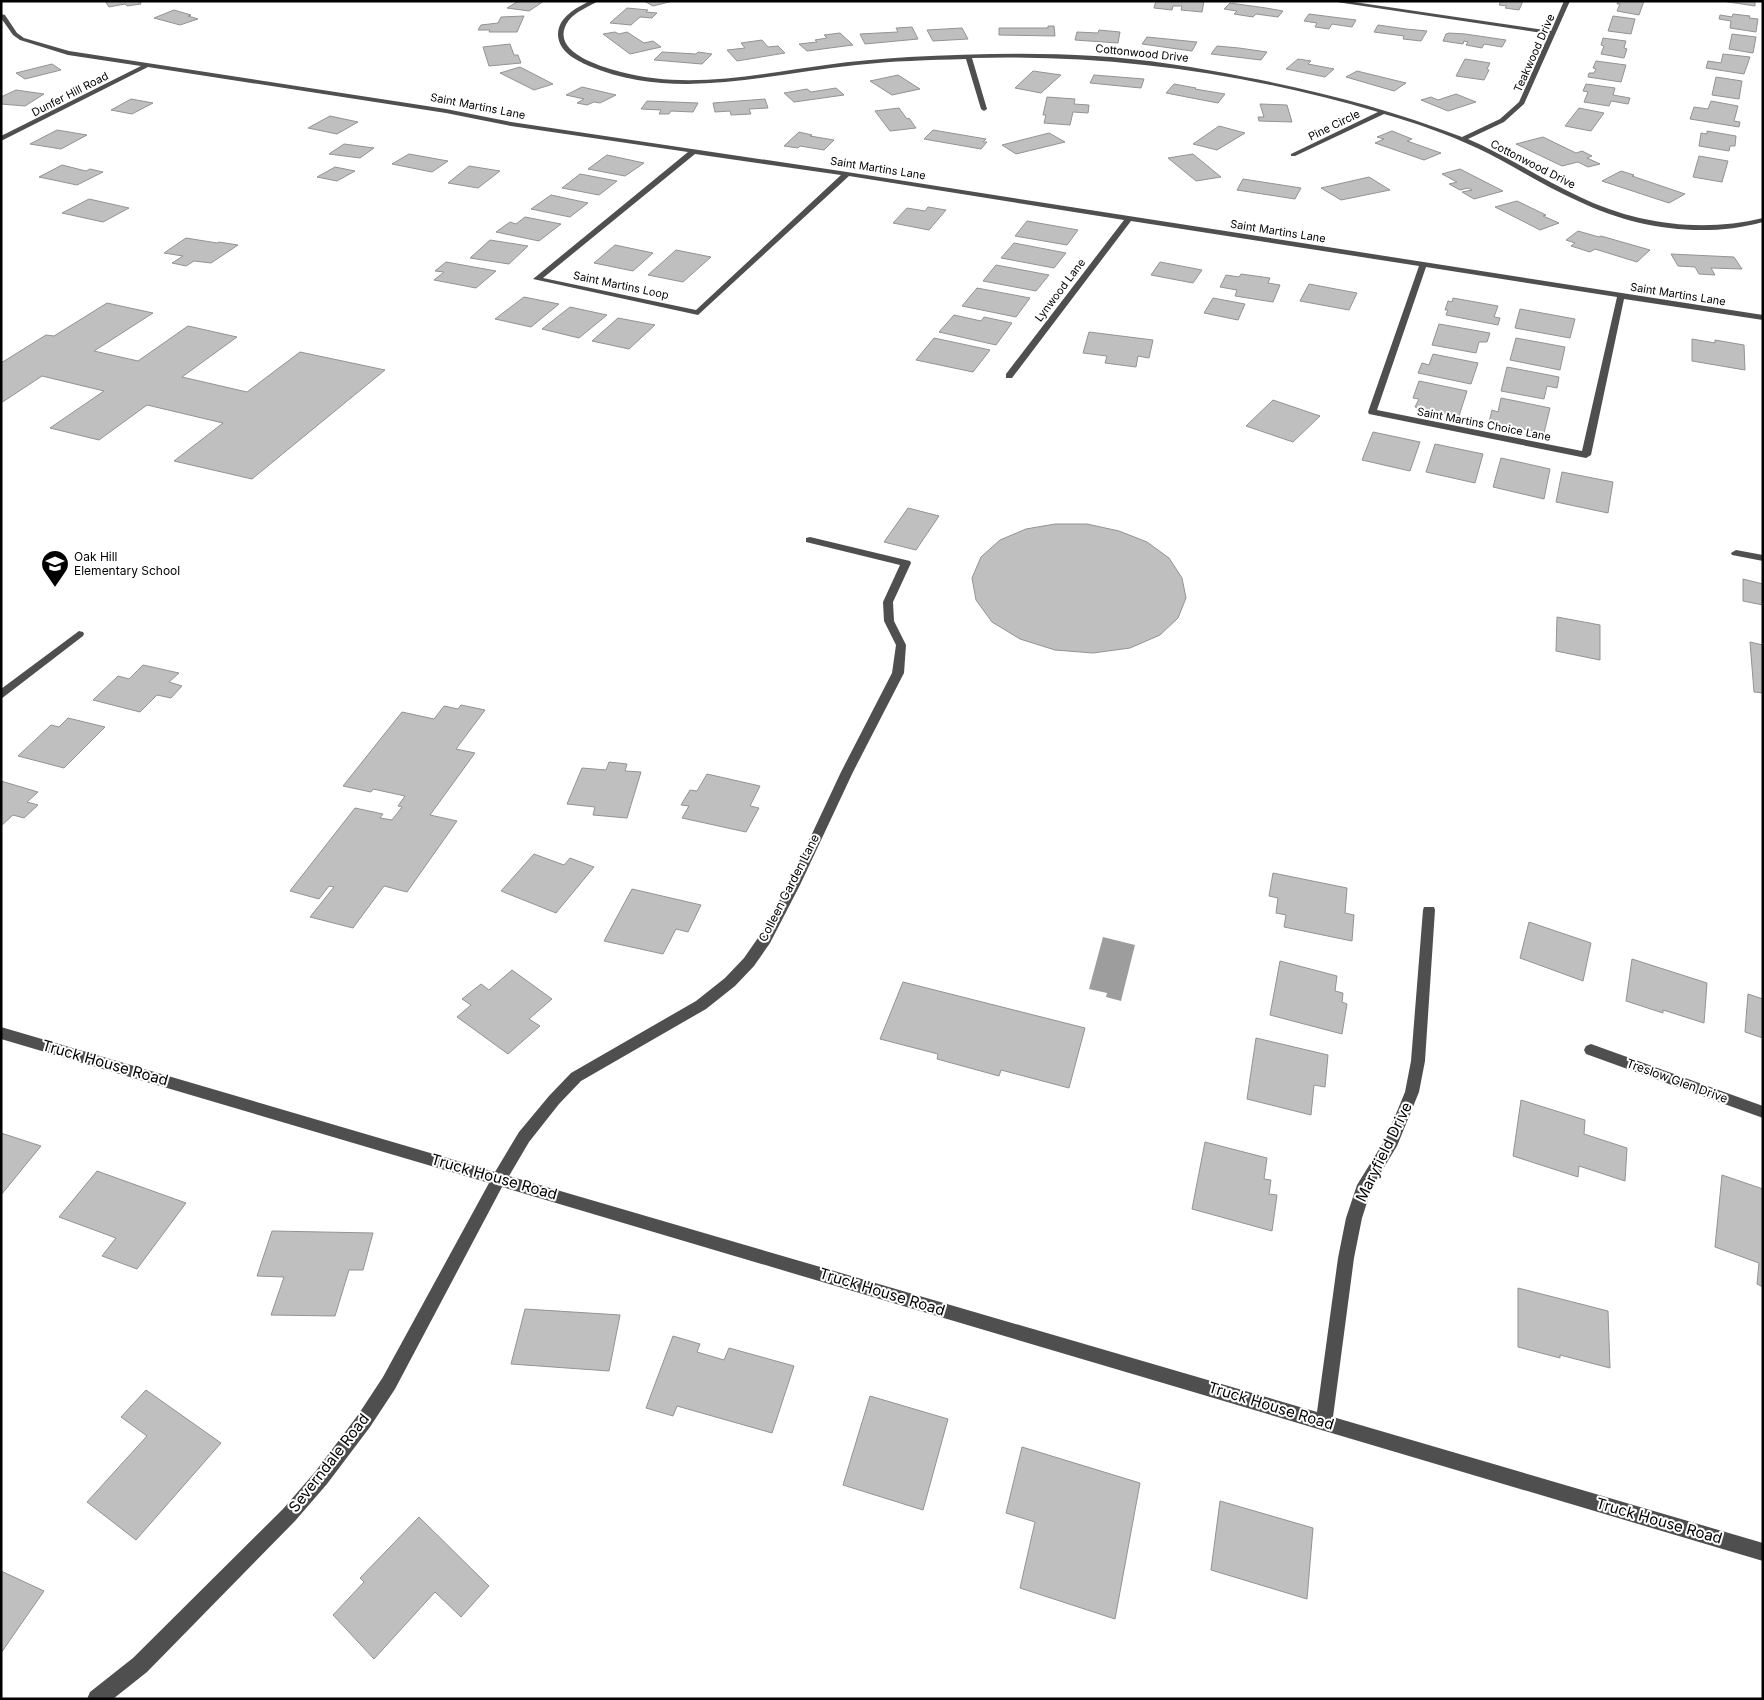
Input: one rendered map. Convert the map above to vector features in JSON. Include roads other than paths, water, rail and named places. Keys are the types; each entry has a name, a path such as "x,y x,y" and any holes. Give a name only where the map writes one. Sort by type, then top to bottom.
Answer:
{"street":[{"name":"Cottonwood Drive","path":"595,1 568,17 561,28 561,38 568,52 588,64 638,77 690,83 738,81 845,64 910,58 968,56 1055,56 1152,63 1302,90 1345,100 1383,112 1463,139 1595,206 1634,219 1696,228 1733,227 1763,220"},
{"path":"1332,1 1554,33"},
{"name":"Teakwood Drive","path":"1463,139 1502,121 1513,114 1522,103 1568,1"},
{"name":"Saint Martins Lane","path":"1,16 3,16 15,34 32,43 68,53 446,111 510,124 847,174 1763,318"},
{"path":"968,56 984,108"},
{"name":"Dunfer Hill Road","path":"1,139 148,65"},
{"name":"Pine Circle","path":"1293,155 1383,112"},
{"name":"Saint Martins Loop","path":"692,152 537,279 698,313 847,174"},
{"name":"Lynwood Lane","path":"1009,376 1129,218"},
{"name":"Saint Martins Choice Lane","path":"1423,265 1372,412 1586,455 1621,296"},
{"name":"Colleen Garden Lane","path":"499,1179 524,1138 554,1100 576,1077 701,1005 730,982 749,962 765,939 794,885 847,772 898,672 901,645 889,621 888,602 906,562 810,540"},
{"path":"1736,553 1763,558"},
{"path":"1,695 79,634"},
{"name":"Maryfield Drive","path":"1324,1422 1346,1258 1354,1218 1365,1185 1392,1141 1412,1092 1418,1061 1429,910"},
{"name":"Truck House Road","path":"1,1033 1763,1552"},
{"name":"Treslow Glen Drive","path":"1591,1050 1763,1112"},
{"name":"Severndale Road","path":"97,1699 140,1665 288,1515 321,1478 364,1421 399,1366 499,1179"}],"place":[{"name":"Oak Hill Elementary School","path":"55,588"}]}
